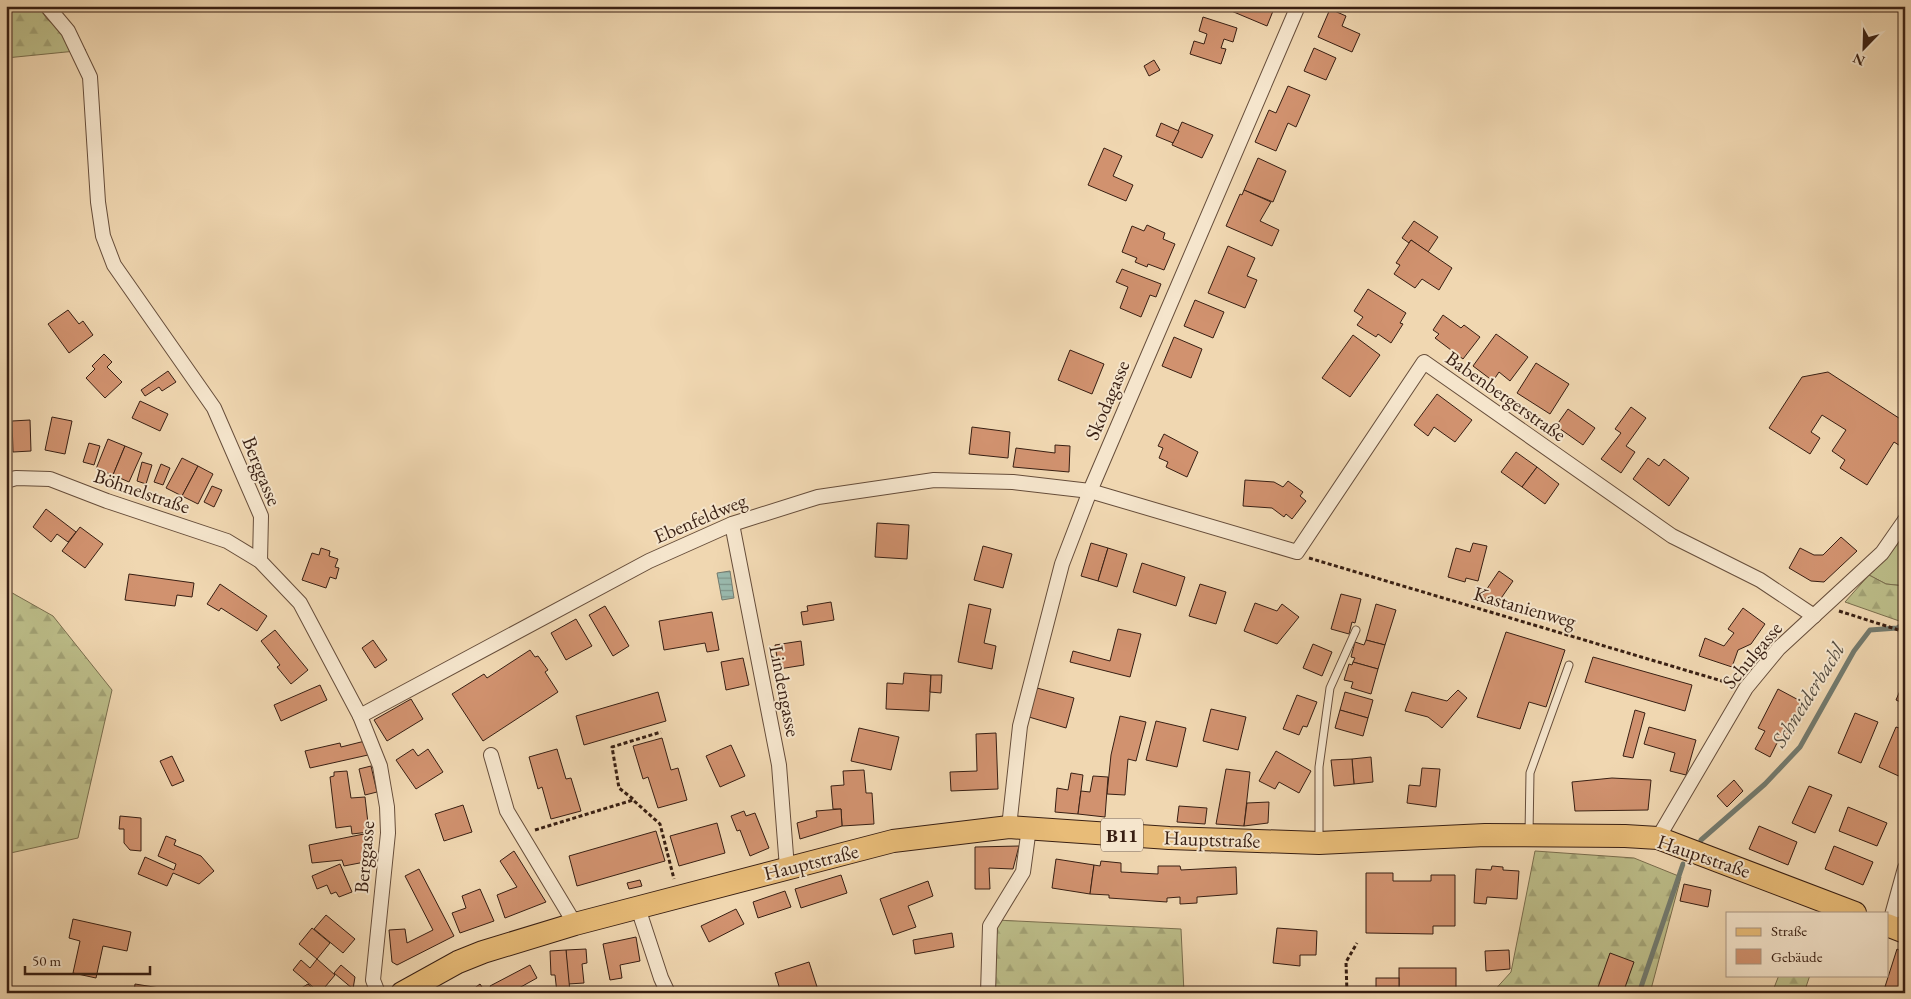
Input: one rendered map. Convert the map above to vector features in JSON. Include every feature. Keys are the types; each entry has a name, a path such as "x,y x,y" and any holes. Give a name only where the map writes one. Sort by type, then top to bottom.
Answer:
{"main road":[{"name":"Hauptstraße","path":"402,993 458,962 575,924 894,841 1019,828 1169,838 1320,843 1462,836 1624,836 1658,838 1852,912"}],"street":[{"name":"Berggasse","path":"47,6 68,31 90,77 98,202 103,236 114,265 214,408 261,516 260,561 300,603 360,716 380,766 387,806 388,833 373,980 378,993"},
{"name":"Skodagasse","path":"988,993 990,926 1023,872 1019,828 1020,726 1062,564 1090,491 1298,6"},
{"name":"Babenbergerstraße","path":"1297,552 1424,362 1672,536 1820,612"},
{"name":"Böhnelstraße","path":"6,481 16,478 50,479 106,501 227,541 260,561"},
{"name":"Ebenfeldweg","path":"360,716 649,562 732,524 818,496 934,480 1013,482 1090,491"},
{"path":"1090,491 1297,552"},
{"name":"Schulgasse","path":"1658,838 1746,688 1780,648 1882,553 1905,520"},
{"name":"Lindengasse","path":"732,524 779,766 787,868"},
{"path":"491,756 507,811 575,924"},
{"path":"1894,928 1905,868"},
{"path":"638,908 661,978 668,993"}],"lane":[{"path":"1320,843 1319,767 1323,728 1330,688 1356,630"},
{"path":"1528,836 1530,773 1569,665"}],"path":[{"name":"Kastanienweg","path":"1297,552 1318,562 1746,688"},
{"path":"1820,612 1877,623 1903,632"},
{"path":"661,732 612,747 620,788 660,824 678,897"},
{"path":"522,834 633,800"},
{"path":"1347,993 1346,962 1356,943"}],"green space":[{"path":"6,6 38,6 47,19 86,50 6,58"},
{"path":"1905,534 1905,586 1886,584 1869,575"},
{"path":"1869,575 1886,584 1905,586 1905,623 1845,602"},
{"path":"7,590 53,616 112,690 78,838 6,854"},
{"path":"1535,851 1634,858 1681,877 1650,993 1492,993 1511,972"},
{"path":"996,920 1181,929 1184,993 995,993"},
{"path":"1779,976 1810,976 1804,993 1772,993"}],"shaded area":[{"path":"730,571 734,598 722,600 717,573"}],"building":[{"path":"1231,6 1275,6 1267,26 1229,10"},
{"path":"1330,9 1346,16 1342,26 1360,34 1352,52 1318,37"},
{"path":"1203,17 1237,28 1233,42 1224,39 1221,48 1226,49 1221,64 1190,54 1194,41 1204,44 1207,34 1199,31"},
{"path":"1314,48 1336,58 1326,80 1304,71"},
{"path":"1154,60 1160,70 1149,76 1144,66"},
{"path":"1288,86 1310,95 1296,127 1288,123 1276,151 1255,142 1269,110 1276,113"},
{"path":"1182,122 1213,135 1202,158 1172,145"},
{"path":"1161,123 1179,131 1173,143 1156,136"},
{"path":"1104,148 1122,156 1113,176 1133,185 1126,201 1088,185"},
{"path":"1258,158 1286,171 1273,202 1244,190"},
{"path":"1244,190 1271,202 1260,221 1279,230 1272,246 1226,226 1240,194 1242,195"},
{"path":"1414,221 1438,237 1428,252 1411,240 1409,243 1402,238"},
{"path":"1147,225 1165,233 1163,239 1175,244 1164,270 1148,264 1147,267 1135,262 1137,258 1122,252 1132,226 1144,231"},
{"path":"1411,240 1452,268 1439,290 1422,279 1415,288 1394,274 1400,265 1396,263"},
{"path":"1228,246 1255,258 1247,276 1257,280 1245,308 1208,293"},
{"path":"1122,269 1161,284 1156,297 1150,295 1141,317 1120,308 1128,287 1116,282"},
{"path":"1368,289 1406,313 1400,323 1403,324 1391,343 1378,334 1376,337 1357,325 1363,317 1354,311"},
{"path":"1195,300 1224,312 1213,338 1184,326"},
{"path":"68,310 79,324 83,321 93,335 69,353 48,324"},
{"path":"1443,315 1461,328 1464,325 1480,337 1463,359 1435,338 1439,334 1433,330"},
{"path":"1496,334 1528,357 1510,381 1499,372 1493,381 1473,366"},
{"path":"1353,335 1380,355 1350,397 1322,378"},
{"path":"1174,337 1202,349 1191,378 1162,366"},
{"path":"1070,350 1104,364 1092,394 1058,380"},
{"path":"104,354 112,362 107,367 122,382 105,398 86,378 95,369 92,366"},
{"path":"1536,363 1569,384 1550,414 1517,393"},
{"path":"168,371 176,382 162,391 159,387 145,396 141,390"},
{"path":"1828,372 1905,422 1905,449 1894,442 1867,485 1840,468 1845,460 1832,451 1846,430 1822,415 1811,432 1820,438 1810,454 1769,428 1802,377"},
{"path":"1437,394 1472,420 1455,442 1434,427 1428,436 1414,425"},
{"path":"140,401 168,414 160,431 132,418"},
{"path":"1631,407 1646,418 1626,446 1635,452 1621,473 1601,459 1621,433 1615,429"},
{"path":"1568,409 1595,428 1583,445 1556,426"},
{"path":"52,417 72,421 65,454 45,450"},
{"path":"30,420 31,451 13,452 12,421"},
{"path":"972,427 1010,432 1008,458 969,454"},
{"path":"1164,434 1198,452 1187,477 1166,467 1168,462 1159,458 1163,448 1158,446"},
{"path":"108,439 125,446 113,475 96,469"},
{"path":"89,443 100,446 94,465 83,462"},
{"path":"1055,445 1070,446 1069,472 1013,467 1016,448 1055,453"},
{"path":"125,446 142,453 129,482 113,475"},
{"path":"1516,452 1537,467 1522,487 1501,472"},
{"path":"182,458 198,466 182,496 166,488"},
{"path":"1648,458 1659,466 1664,459 1689,478 1669,506 1633,479"},
{"path":"142,462 152,465 146,484 137,481"},
{"path":"161,464 170,468 163,485 154,482"},
{"path":"198,466 213,474 198,504 182,496"},
{"path":"1537,467 1559,484 1545,504 1522,487"},
{"path":"1245,480 1274,482 1283,487 1288,481 1303,492 1300,496 1306,501 1292,519 1286,514 1284,517 1272,508 1243,506"},
{"path":"212,486 222,490 214,507 204,502"},
{"path":"46,509 76,532 68,542 57,534 51,542 33,527"},
{"path":"877,523 909,525 907,559 875,557"},
{"path":"80,527 103,544 85,568 62,551"},
{"path":"1841,537 1857,551 1824,582 1811,581 1789,568 1800,548 1814,555 1823,555"},
{"path":"1091,543 1108,548 1098,581 1081,576"},
{"path":"1473,543 1487,546 1478,581 1466,578 1465,582 1448,577 1456,548 1470,552"},
{"path":"983,546 1012,554 1003,588 974,580"},
{"path":"321,548 330,551 329,556 338,559 335,567 339,568 336,579 330,577 326,588 302,580 312,553 319,555"},
{"path":"1108,548 1127,554 1117,587 1098,581"},
{"path":"1142,563 1185,577 1176,606 1133,592"},
{"path":"1499,571 1513,581 1495,607 1482,596"},
{"path":"129,574 194,583 192,597 177,595 175,606 125,600"},
{"path":"220,584 267,616 257,631 221,608 219,611 207,604"},
{"path":"1200,584 1226,592 1216,624 1189,616"},
{"path":"1341,594 1361,599 1355,623 1352,622 1349,634 1331,629"},
{"path":"831,602 834,620 803,625 801,612 808,611 807,606"},
{"path":"1255,603 1277,611 1282,604 1299,617 1277,644 1244,631"},
{"path":"969,604 991,609 984,643 996,646 992,669 958,662"},
{"path":"1376,604 1396,610 1385,645 1366,640"},
{"path":"605,606 629,646 613,656 589,615"},
{"path":"1743,608 1765,624 1751,644 1738,650 1732,667 1699,656 1705,638 1724,646 1734,633 1728,629"},
{"path":"712,612 719,650 707,652 705,643 664,650 659,621"},
{"path":"576,619 592,646 566,660 551,633"},
{"path":"1118,629 1141,634 1130,677 1070,662 1073,651 1110,661"},
{"path":"275,630 308,670 291,684 277,667 280,665 261,641"},
{"path":"1506,632 1565,650 1546,707 1529,702 1520,729 1477,717"},
{"path":"373,640 387,660 375,668 362,648"},
{"path":"1366,640 1385,645 1378,669 1353,662 1355,658 1351,657 1355,642 1364,645"},
{"path":"801,641 804,665 779,669 775,645"},
{"path":"1313,644 1332,652 1322,676 1303,668"},
{"path":"530,650 535,657 538,656 548,670 545,672 558,692 483,741 452,694 484,674 487,678"},
{"path":"1593,657 1692,685 1685,711 1585,682"},
{"path":"743,658 749,685 726,690 721,662"},
{"path":"1353,662 1378,669 1371,694 1351,688 1353,682 1344,680 1349,664 1352,665"},
{"path":"904,673 931,675 929,711 886,709 887,683 903,684"},
{"path":"931,675 942,675 941,693 930,692"},
{"path":"1905,679 1905,704 1896,700"},
{"path":"320,685 327,700 281,721 274,705"},
{"path":"1037,688 1074,698 1066,728 1029,717"},
{"path":"1778,689 1806,704 1785,742 1779,739 1770,757 1755,749 1765,731 1758,728"},
{"path":"1458,690 1467,698 1442,728 1428,717 1405,711 1412,692 1447,701"},
{"path":"658,692 666,721 584,745 576,716"},
{"path":"1345,692 1373,700 1368,718 1340,710"},
{"path":"1297,695 1317,702 1307,727 1303,726 1299,735 1283,729"},
{"path":"411,699 423,719 387,741 374,720"},
{"path":"1211,709 1246,717 1238,750 1203,741"},
{"path":"1340,710 1368,718 1363,736 1335,728"},
{"path":"1635,710 1645,713 1633,758 1623,756"},
{"path":"1855,713 1878,722 1861,763 1838,753"},
{"path":"1120,716 1146,722 1136,761 1128,759 1125,795 1107,794 1111,755"},
{"path":"1156,721 1186,728 1177,767 1146,760"},
{"path":"1649,727 1696,740 1686,775 1670,771 1675,753 1644,744"},
{"path":"1896,727 1905,730 1903,778 1879,767"},
{"path":"859,728 899,737 891,770 851,761"},
{"path":"996,733 998,789 951,791 950,772 977,771 976,734"},
{"path":"662,738 671,770 678,768 687,800 658,808 648,777 643,779 633,746"},
{"path":"365,741 368,755 310,768 305,751 340,743 341,747"},
{"path":"731,745 745,776 720,787 706,756"},
{"path":"413,749 418,756 428,749 443,772 416,789 396,760"},
{"path":"557,749 566,779 571,778 581,811 551,819 542,787 538,789 529,757"},
{"path":"1276,751 1311,771 1299,793 1279,782 1275,789 1259,781"},
{"path":"172,756 184,781 172,786 160,761"},
{"path":"1371,757 1373,782 1354,784 1352,759"},
{"path":"1352,759 1354,784 1334,786 1331,760"},
{"path":"371,766 377,792 365,795 359,769"},
{"path":"1422,768 1440,769 1436,807 1407,803 1409,785 1420,786"},
{"path":"1226,769 1250,772 1244,826 1216,824"},
{"path":"864,770 866,793 872,793 874,824 842,826 841,809 833,809 831,786 844,785 843,771"},
{"path":"347,771 351,798 365,797 369,832 352,834 351,826 336,828 330,777 334,776 334,772"},
{"path":"1071,773 1083,775 1078,814 1055,812 1057,788 1068,790"},
{"path":"1093,776 1108,777 1105,817 1078,814 1081,791 1090,792"},
{"path":"1612,778 1651,780 1648,810 1575,811 1572,782"},
{"path":"1734,780 1743,791 1727,807 1717,796"},
{"path":"1809,786 1832,795 1815,833 1792,823"},
{"path":"1269,802 1268,823 1244,826 1247,803"},
{"path":"463,805 472,832 444,841 435,814"},
{"path":"1179,806 1207,808 1205,824 1177,822"},
{"path":"1848,807 1887,823 1877,846 1839,831"},
{"path":"841,809 842,826 800,839 797,823 817,817 816,811"},
{"path":"744,811 746,816 755,813 769,848 750,856 740,830 737,831 731,816"},
{"path":"120,816 141,818 141,851 130,850 124,843 124,829 119,829"},
{"path":"717,823 725,853 679,866 670,836"},
{"path":"1759,826 1797,842 1788,865 1749,849"},
{"path":"656,831 665,861 577,886 569,856"},
{"path":"364,834 370,861 344,866 342,860 312,863 309,845"},
{"path":"166,836 176,840 174,845 201,856 214,871 199,884 173,873 167,886 138,874 145,857 174,870 176,864 158,856"},
{"path":"1019,846 1013,869 989,868 990,889 975,889 975,847"},
{"path":"1834,846 1873,862 1863,885 1825,869"},
{"path":"514,851 546,902 505,918 497,895 517,887 500,861"},
{"path":"1056,859 1094,865 1090,894 1052,888"},
{"path":"1101,861 1121,863 1121,872 1158,874 1158,866 1180,866 1181,870 1236,867 1237,894 1197,897 1197,903 1180,904 1180,897 1167,898 1167,902 1109,898 1109,895 1090,894 1094,865 1100,866"},
{"path":"340,864 352,892 339,897 336,892 331,894 327,885 317,889 312,876"},
{"path":"1492,866 1503,867 1503,870 1519,871 1517,899 1487,897 1486,904 1474,903 1476,869 1491,870"},
{"path":"419,869 454,936 397,965 392,962 389,930 405,929 407,943 433,930 405,876"},
{"path":"1366,873 1393,873 1393,881 1431,881 1431,875 1455,875 1455,926 1433,926 1433,934 1366,933"},
{"path":"841,875 847,893 801,908 795,889"},
{"path":"640,880 642,886 629,889 627,883"},
{"path":"928,881 933,896 908,906 916,927 893,935 880,899"},
{"path":"1684,884 1711,890 1708,907 1680,901"},
{"path":"480,889 494,921 460,933 452,913 466,908 462,896"},
{"path":"785,891 791,907 758,918 753,902"},
{"path":"736,909 744,924 709,942 701,926"},
{"path":"326,915 355,939 343,953 314,929"},
{"path":"73,919 131,932 127,951 103,946 96,978 73,973 80,941 69,938"},
{"path":"312,928 330,943 317,959 299,944"},
{"path":"1277,928 1317,931 1316,955 1300,955 1300,966 1273,963"},
{"path":"952,933 954,947 915,954 913,940"},
{"path":"636,937 640,961 620,965 622,978 610,980 603,944"},
{"path":"586,949 587,963 582,964 584,983 568,984 566,950"},
{"path":"1897,949 1905,953 1905,993 1883,993"},
{"path":"566,950 570,992 557,993 555,975 551,975 550,951"},
{"path":"1509,950 1510,969 1486,971 1485,951"},
{"path":"1610,953 1634,962 1623,993 1596,993"},
{"path":"317,959 335,975 320,993 293,970 301,960 310,968"},
{"path":"809,962 819,993 781,993 775,973"},
{"path":"341,965 355,977 353,989 334,973"},
{"path":"530,965 537,978 510,993 494,993 490,986"},
{"path":"1399,968 1456,968 1456,993 1399,993"},
{"path":"1376,978 1399,978 1399,993 1376,993"},
{"path":"135,984 166,989 166,993 134,993"},
{"path":"308,984 318,993 293,993"},
{"path":"480,984 486,993 468,993"}],"waterway":[{"name":"Schneiderbachl","path":"1701,840 1765,784 1800,747 1854,651 1870,630 1897,628 1905,623"},
{"name":"Schneiderbachl","path":"1639,993 1683,864"}]}
